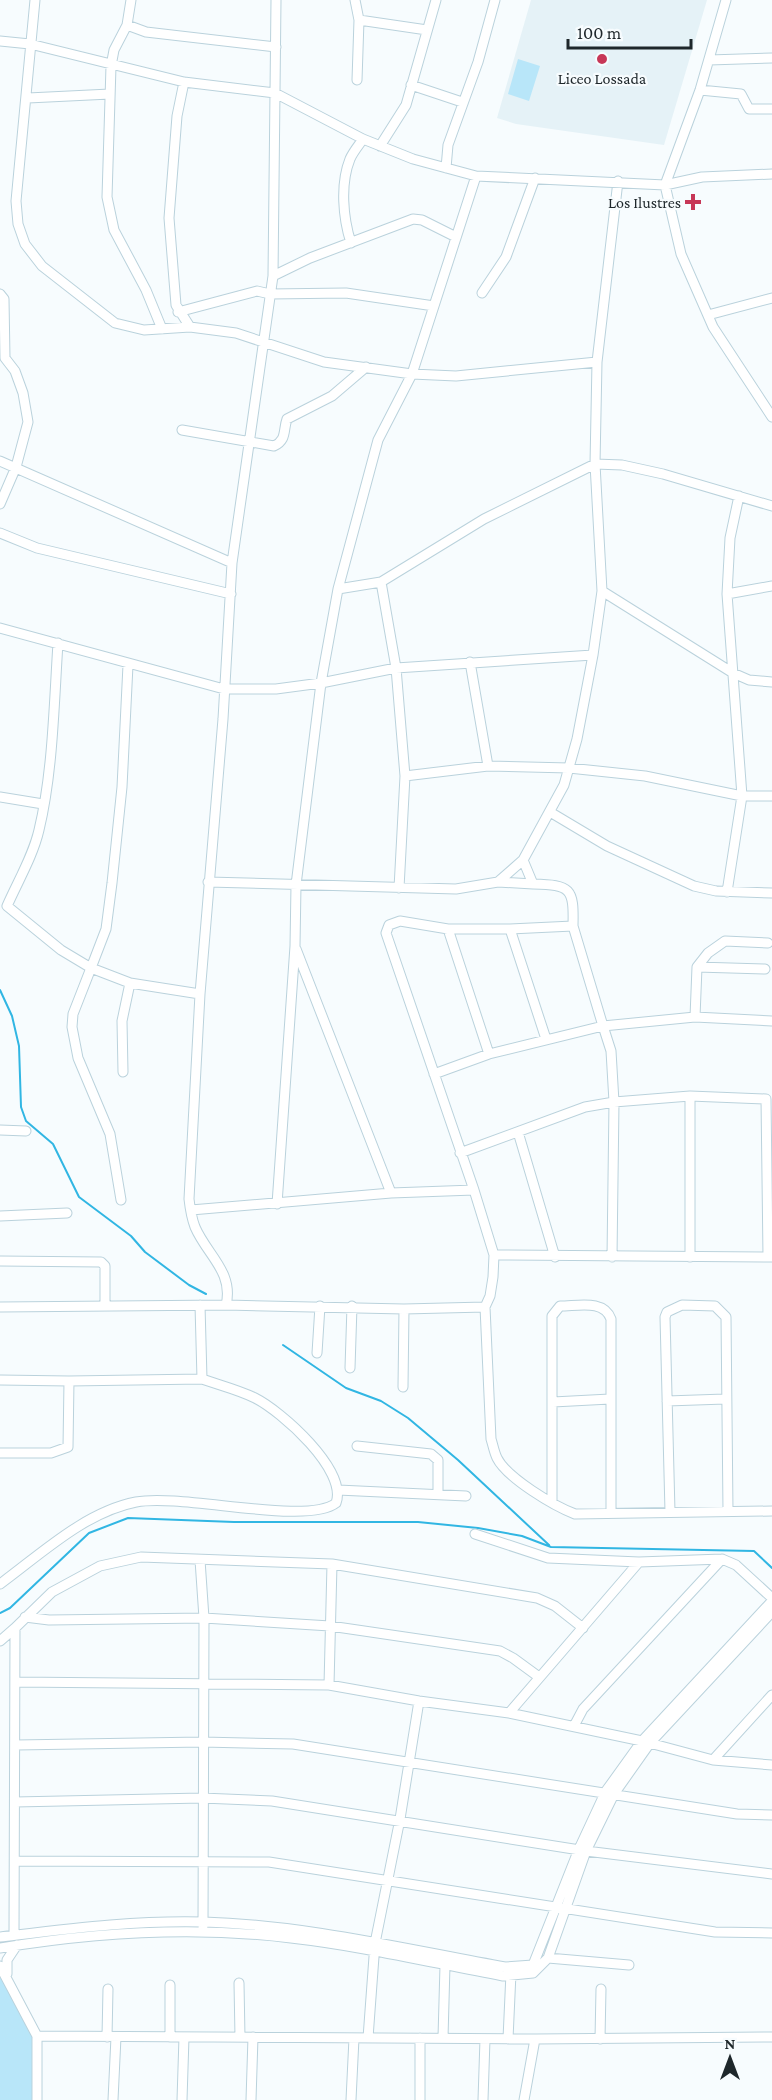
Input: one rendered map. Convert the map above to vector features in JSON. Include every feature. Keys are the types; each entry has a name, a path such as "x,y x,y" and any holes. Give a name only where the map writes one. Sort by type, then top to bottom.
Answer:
{"street":[{"path":"35,0 30,44 28,98 16,201 18,224 25,244 42,266 115,323 144,330 190,327 236,333 324,362 412,374 456,376 597,362"},
{"path":"132,0 127,25 114,50 111,66 107,197 114,230 146,290 162,329"},
{"path":"226,1305 229,1291 226,1277 195,1228 189,1199 200,994 232,563 266,341 273,276 276,0"},
{"path":"355,0 359,20 357,80"},
{"path":"380,146 406,105 436,0"},
{"path":"446,168 448,146 478,62 495,0"},
{"path":"726,0 700,90 665,185 681,254 708,315 772,417"},
{"path":"359,20 427,30"},
{"path":"127,25 146,32 276,47"},
{"path":"0,41 30,44 111,66 184,82 275,93 363,139 413,159 476,176 665,185 702,177 772,174"},
{"path":"708,60 772,58"},
{"path":"184,82 177,116 169,218 178,312 190,327"},
{"path":"411,85 462,102"},
{"path":"700,90 741,94 749,109 772,109"},
{"path":"28,98 110,94"},
{"path":"351,243 345,223 344,194 350,159 363,139"},
{"path":"276,1204 295,946 296,885 321,683 338,589 378,440 412,374 476,176"},
{"path":"482,293 506,257 535,178"},
{"path":"498,882 524,860 564,785 577,739 593,655 602,591 595,464 597,362 618,181"},
{"path":"273,276 413,219 422,220 456,237"},
{"path":"178,312 241,293 257,291 270,294 346,293 434,306"},
{"path":"0,294 4,299 3,358 15,371 23,393 28,422 16,467 0,504"},
{"path":"708,315 772,298"},
{"path":"182,430 274,446 280,443 284,436 287,419 332,396 366,367"},
{"path":"0,461 232,563"},
{"path":"338,589 381,582 484,519 595,464 622,465 663,474 772,506"},
{"path":"727,892 742,796 727,594 730,538 739,496"},
{"path":"0,533 37,548 231,594"},
{"path":"381,582 396,668 405,776 399,888"},
{"path":"727,594 772,586"},
{"path":"602,591 733,673 748,680 772,681"},
{"path":"0,628 129,665 224,689 276,689 321,683 396,668 593,655"},
{"path":"58,643 53,730 43,804 34,848 3,903 61,950 91,968 130,983 200,994"},
{"path":"470,662 488,766"},
{"path":"121,1200 110,1134 78,1058 72,1027 73,1014 106,929 122,787 129,665"},
{"path":"405,776 488,766 569,768 645,776 742,796 772,796"},
{"path":"0,797 43,804"},
{"path":"550,812 608,846 694,886 727,892 772,893"},
{"path":"524,860 532,884"},
{"path":"208,882 456,889 498,882 558,885 567,889 574,897 573,926 611,1051 614,1102 612,1257"},
{"path":"573,926 510,929 448,928 400,921 389,925 386,933 494,1255 492,1287 485,1307 491,1439 497,1459 515,1478 575,1514 772,1511"},
{"path":"448,928 489,1054"},
{"path":"510,929 546,1039"},
{"path":"695,1017 697,967 708,953 725,941 768,943"},
{"path":"295,946 391,1193"},
{"path":"697,967 765,969"},
{"path":"123,1072 122,1021 130,983"},
{"path":"434,1074 489,1054 603,1026 695,1017 772,1021"},
{"path":"460,1153 585,1107 614,1102 690,1096 769,1100 770,1257 494,1255"},
{"path":"690,1096 690,1257"},
{"path":"0,1130 26,1131"},
{"path":"518,1132 555,1257"},
{"path":"191,1210 391,1193 474,1190"},
{"path":"0,1216 66,1212"},
{"path":"0,1261 101,1262 105,1266 105,1306"},
{"path":"200,1305 202,1379"},
{"path":"0,1307 226,1305 352,1306 404,1309 485,1307"},
{"path":"670,1512 665,1317 667,1312 682,1305 715,1306 726,1317 725,1400 728,1511"},
{"path":"317,1353 320,1306"},
{"path":"350,1368 352,1306"},
{"path":"552,1502 552,1316 560,1306 600,1306 608,1312 611,1513"},
{"path":"403,1387 404,1309"},
{"path":"0,1380 202,1379 255,1398 285,1418 320,1456 338,1490 338,1499 332,1506 309,1510 188,1501 153,1500 126,1504 82,1525 0,1584"},
{"path":"0,1453 51,1454 68,1447 69,1381"},
{"path":"553,1402 610,1400"},
{"path":"667,1401 725,1400"},
{"path":"357,1446 431,1454 438,1461 438,1493"},
{"path":"338,1490 466,1496"},
{"path":"374,1947 511,1972 533,1965 561,1908 583,1850 610,1793 646,1742 772,1599 736,1565 722,1559 639,1562 548,1558 475,1534"},
{"path":"0,1641 52,1592 100,1566 141,1557 332,1564 537,1598 555,1605 583,1628"},
{"path":"574,1726 583,1709 722,1559"},
{"path":"200,1560 204,1618 203,1926"},
{"path":"509,1713 639,1562"},
{"path":"328,1685 332,1564"},
{"path":"646,1742 772,1612"},
{"path":"25,1617 49,1620 204,1618 330,1626 500,1652 513,1658 538,1677"},
{"path":"8,1979 8,1937 15,1861 15,1628"},
{"path":"15,1682 328,1685 419,1701 509,1713 646,1742 713,1760 772,1765"},
{"path":"713,1760 772,1695"},
{"path":"368,2038 374,1947 400,1819 419,1701"},
{"path":"16,1744 202,1742 293,1744 737,1814 772,1815"},
{"path":"15,1802 202,1798 273,1801 400,1819 583,1850 772,1874"},
{"path":"15,1861 269,1862 715,1932 772,1933"},
{"path":"8,1937 32,1938 102,1925 294,1929 445,1965 533,1973 548,1958 561,1908"},
{"path":"0,1948 8,1937"},
{"path":"548,1958 629,1965"},
{"path":"443,2038 445,1965"},
{"path":"0,1966 37,2036 37,2100"},
{"path":"0,1972 8,1979"},
{"path":"508,2039 511,1972"},
{"path":"239,1983 240,2037"},
{"path":"170,1985 170,2037"},
{"path":"108,1989 113,2100"},
{"path":"600,2038 601,1989"},
{"path":"37,2036 485,2039 772,2037"},
{"path":"182,2100 184,2037"},
{"path":"251,2100 253,2037"},
{"path":"351,2100 354,2038"},
{"path":"420,2038 420,2100"},
{"path":"483,2100 485,2039"},
{"path":"524,2100 535,2039"}],"shaded area":[{"name":"Liceo Lossada","path":"531,0 707,0 664,145 516,124 497,118"},
{"path":"518,59 540,66 529,101 508,94"},
{"path":"0,1972 37,2036 37,2100 0,2100"}],"waterway":[{"path":"0,990 12,1016 19,1046 21,1107 26,1121 53,1144 79,1197 131,1236 145,1252 189,1285 206,1294"},
{"path":"283,1345 346,1388 381,1401 408,1418 458,1460 549,1545"},
{"path":"0,1613 10,1608 89,1533 128,1518 234,1522 418,1522 478,1528 522,1536 551,1547 754,1551 772,1568"}],"place":[{"name":"Liceo Lossada","path":"602,59"},
{"name":"Los Ilustres","path":"693,202"}]}
